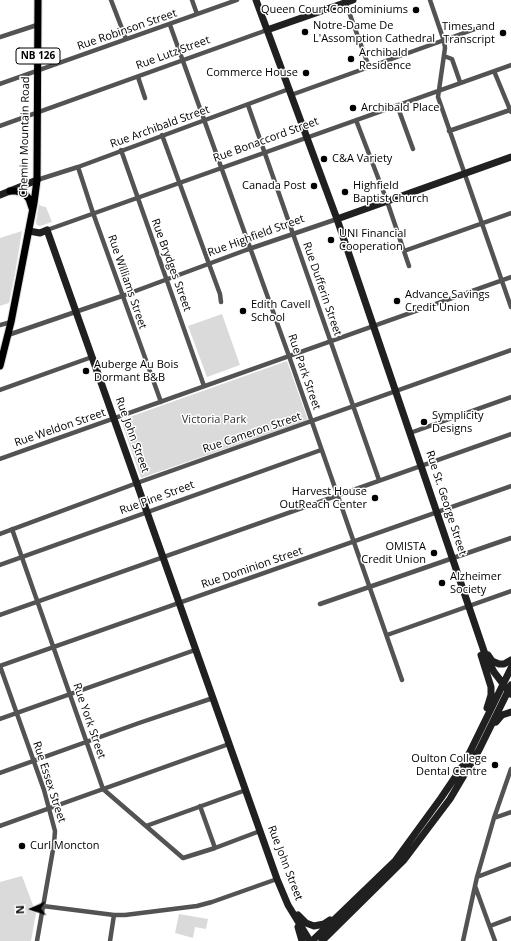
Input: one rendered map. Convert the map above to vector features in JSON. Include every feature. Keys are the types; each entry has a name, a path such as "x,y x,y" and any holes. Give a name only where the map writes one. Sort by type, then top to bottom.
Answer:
{"main road":[{"name":"Chemin Mountain Road","path":"0,366 11,322 33,210 37,180 38,0"},
{"name":"Rue St. George Street","path":"256,0 337,219 438,513 476,630 490,665 503,684 510,690"},
{"name":"Rue Lutz Street","path":"267,30 345,1 353,0"},
{"name":"Rue Highfield Street","path":"337,219 511,157"},
{"path":"0,195 37,180"},
{"path":"10,191 25,194 29,198 33,210"},
{"name":"Rue Bonaccord Street","path":"29,231 40,233 47,230"},
{"name":"Rue John Street","path":"47,230 77,311 195,650 277,879 288,905 311,941"},
{"path":"476,630 492,661 502,665 511,660"},
{"path":"468,756 489,702 491,691 490,682 480,654 476,630"},
{"path":"322,941 394,861 449,787 468,756 511,668"},
{"path":"311,941 346,913 404,860 450,799 488,734 510,690"},
{"path":"488,734 502,715 511,712"},
{"path":"288,905 306,923 314,926 324,924 346,913"},
{"path":"288,905 302,936 302,941"},
{"path":"330,941 346,913"}],"street":[{"path":"111,0 126,39"},
{"path":"192,0 197,14"},
{"name":"Rue Robinson Street","path":"0,84 237,0"},
{"path":"430,0 444,40 445,48 438,97 511,306"},
{"path":"345,1 369,67"},
{"path":"0,38 37,25"},
{"name":"Rue Park Street","path":"170,25 338,494 402,680"},
{"name":"Rue Archibald Street","path":"37,180 78,167 162,135 248,105 369,67 475,29"},
{"name":"Rue Lutz Street","path":"0,126 267,30"},
{"path":"444,56 452,59 460,82"},
{"name":"Rue Bonaccord Street","path":"47,230 511,65"},
{"path":"449,131 510,111 494,71"},
{"path":"138,77 145,98"},
{"name":"Rue Dufferin Street","path":"248,105 379,480"},
{"path":"397,105 412,150"},
{"path":"356,120 387,201 409,266"},
{"path":"162,135 220,294 221,302"},
{"name":"Rue Brydges Street","path":"121,150 204,386"},
{"name":"Rue Williams Street","path":"78,167 122,296 161,402"},
{"path":"404,251 511,214"},
{"name":"Rue Highfield Street","path":"8,335 122,296 250,248 337,219"},
{"name":"Rue Weldon Street","path":"0,458 511,277"},
{"path":"0,325 11,322"},
{"name":"Rue Cameron Street","path":"0,534 137,483 511,350"},
{"path":"0,390 92,357"},
{"path":"410,433 511,397"},
{"path":"0,615 338,494 511,434"},
{"name":"Rue Pine Street","path":"0,565 147,511 321,450"},
{"name":"Rue Dominion Street","path":"0,666 354,541 438,513 511,486"},
{"name":"Rue York Street","path":"12,529 103,789"},
{"path":"320,604 511,538"},
{"path":"387,635 511,591"},
{"path":"0,719 195,650"},
{"name":"Rue Essex Street","path":"0,666 56,830 37,941"},
{"path":"0,773 213,698"},
{"path":"0,826 229,744"},
{"path":"463,941 477,877 494,818 511,769"},
{"path":"103,789 182,858 215,848 260,831"},
{"path":"146,826 246,790"},
{"path":"200,806 215,848"},
{"path":"494,818 511,812"},
{"path":"477,877 511,864"},
{"path":"43,906 114,915 125,915 197,906 277,879"},
{"path":"475,886 495,941"},
{"path":"110,941 114,915"},
{"path":"490,926 511,918"}],"green space":[{"path":"39,204 46,207 52,222 40,226 37,225 36,222"},
{"path":"22,231 9,303 0,306 0,238"},
{"path":"222,314 240,365 207,377 188,326"},
{"name":"Victoria Park","path":"287,361 308,420 141,478 121,420"},
{"path":"22,876 36,913 31,941 0,941 0,882"},
{"path":"179,914 208,919 206,929 195,927 193,938 175,933"}],"place":[{"name":"Queen Court Condominiums","path":"416,10"},
{"name":"Notre-Dame De L'Assomption Cathedral","path":"305,32"},
{"name":"Times and Transcript","path":"503,33"},
{"name":"Archibald Residence","path":"351,59"},
{"name":"Commerce House","path":"306,73"},
{"name":"Archibald Place","path":"353,108"},
{"name":"C&A Variety","path":"324,159"},
{"name":"Canada Post","path":"314,186"},
{"name":"Highfield Baptist Church","path":"345,192"},
{"name":"UNI Financial Cooperation","path":"331,240"},
{"name":"Advance Savings Credit Union","path":"397,301"},
{"name":"Edith Cavell School","path":"243,311"},
{"name":"Auberge Au Bois Dormant B&B","path":"86,371"},
{"name":"Symplicity Designs","path":"424,422"},
{"name":"Harvest House OutReach Center","path":"375,498"},
{"name":"OMISTA Credit Union","path":"434,553"},
{"name":"Alzheimer Society","path":"442,583"},
{"name":"Oulton College Dental Centre","path":"495,765"},
{"name":"Curl Moncton","path":"22,846"}]}
